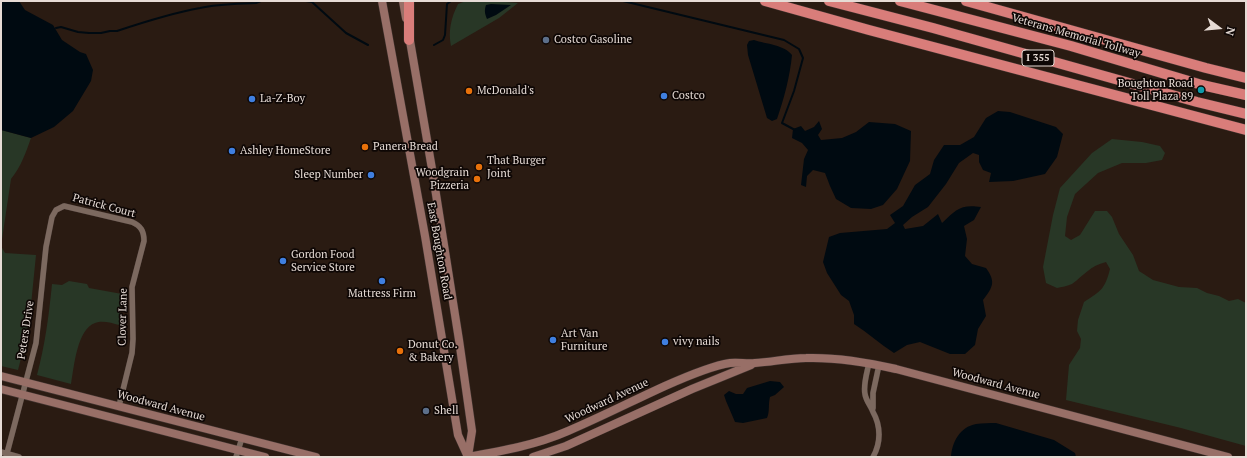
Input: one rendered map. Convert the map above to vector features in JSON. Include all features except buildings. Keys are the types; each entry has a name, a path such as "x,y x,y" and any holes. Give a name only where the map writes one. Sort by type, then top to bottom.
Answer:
{"highway":[{"path":"409,40 410,1"},
{"path":"765,1 1246,130"},
{"name":"I 355","path":"829,1 933,28 1197,102 1246,114"},
{"name":"Veterans Memorial Tollway","path":"900,1 1071,46 1202,85 1246,95"},
{"path":"966,1 1246,78"}],"main road":[{"name":"East Boughton Road","path":"382,1 426,236 458,435 468,457 472,431 444,241 403,1"},
{"name":"Woodward Avenue","path":"468,457 518,448 568,431 685,377 730,363 754,363 806,358 832,358 879,365 1228,457"},
{"name":"Woodward Avenue","path":"533,457 566,446 692,388 754,363"},
{"name":"Woodward Avenue","path":"1,376 316,457"},
{"name":"Woodward Avenue","path":"1,389 237,454 265,457"}],"street":[{"name":"Patrick Court","path":"59,207 64,206 132,222 142,229"},
{"name":"Peters Drive","path":"5,454 32,359 38,329 48,234 52,216 59,207"},
{"name":"Clover Lane","path":"119,406 132,353 132,287 144,241 142,229"},
{"path":"869,363 864,388 865,394 877,421 879,435 873,457"},
{"path":"874,412 873,393 879,365"},
{"path":"237,454 242,438"},
{"path":"5,454 19,457"}],"green space":[{"path":"466,1 518,3 499,18 451,46 450,30 454,14 458,4"},
{"path":"1,130 31,138 25,154 11,179 1,246"},
{"path":"1112,139 1142,142 1160,146 1165,153 1162,160 1146,163 1122,163 1098,173 1075,194 1067,217 1065,236 1071,240 1080,235 1095,211 1107,211 1112,217 1119,234 1133,255 1139,271 1153,280 1179,287 1197,288 1229,301 1238,299 1246,303 1246,446 1181,428 1066,400 1069,365 1080,348 1081,339 1077,331 1078,320 1084,302 1102,289 1110,269 1106,262 1100,264 1091,268 1072,284 1057,288 1046,283 1043,267 1060,188 1092,153"},
{"path":"1,246 5,253 36,255 30,315 26,339 18,370 1,366"},
{"path":"69,281 87,284 89,288 122,294 119,325 107,322 95,323 89,327 80,340 71,384 37,375 50,307 52,284 62,285"}],"shaded area":[{"path":"1,1 19,1 25,10 53,25 62,40 80,52 86,54 93,70 91,81 73,111 54,127 31,138 1,130"},
{"path":"486,5 511,5 487,19 485,7"},
{"path":"754,40 780,47 792,55 782,104 777,119 772,121 767,118 748,55 747,45 749,41"},
{"path":"998,111 1010,112 1056,127 1063,134 1057,157 1045,174 1013,181 989,182 991,173 983,170 979,162 979,155 973,153 959,163 946,184 928,207 912,217 903,225 905,229 923,226 938,214 942,223 963,207 981,207 974,220 964,226 967,239 965,256 972,264 986,268 991,277 992,284 983,300 986,316 978,329 975,345 965,354 950,354 920,342 907,345 894,353 854,324 854,315 849,301 841,295 827,273 823,262 829,237 840,233 887,229 895,223 890,215 903,206 915,185 930,174 934,160 944,145 960,145 974,137 986,118"},
{"path":"819,121 822,129 818,135 821,140 842,138 856,132 869,122 895,124 911,131 910,161 897,189 883,205 871,209 851,208 836,199 825,173 813,170 807,176 806,187 801,185 804,159 808,150 802,143 792,138 793,129 801,126 805,131 814,127"},
{"path":"770,381 780,382 784,387 775,395 770,397 767,418 743,423 735,422 724,395 729,391 736,394 743,394 747,388"},
{"path":"996,423 1054,440 1075,453 1076,457 951,457 955,441 965,428 976,424"}],"waterway":[{"path":"56,28 61,27 78,32 89,33 117,31 190,10 221,5 256,3 261,1"},
{"path":"306,1 312,2 346,33 368,45"},
{"path":"434,45 443,40 445,35 447,4 451,1"},
{"path":"623,1 784,40 799,49 803,58 794,91 782,123 795,130"}],"place":[{"name":"Costco Gasoline","path":"546,40"},
{"name":"Boughton Road Toll Plaza 89","path":"1201,90"},
{"name":"McDonald's","path":"469,91"},
{"name":"Costco","path":"664,96"},
{"name":"La-Z-Boy","path":"252,99"},
{"name":"Panera Bread","path":"365,147"},
{"name":"Ashley HomeStore","path":"232,151"},
{"name":"That Burger Joint","path":"479,167"},
{"name":"Sleep Number","path":"371,175"},
{"name":"Woodgrain Pizzeria","path":"477,179"},
{"name":"Gordon Food Service Store","path":"283,261"},
{"name":"Mattress Firm","path":"382,281"},
{"name":"Art Van Furniture","path":"553,340"},
{"name":"vivy nails","path":"665,342"},
{"name":"Donut Co. & Bakery","path":"400,351"},
{"name":"Shell","path":"426,411"}]}
